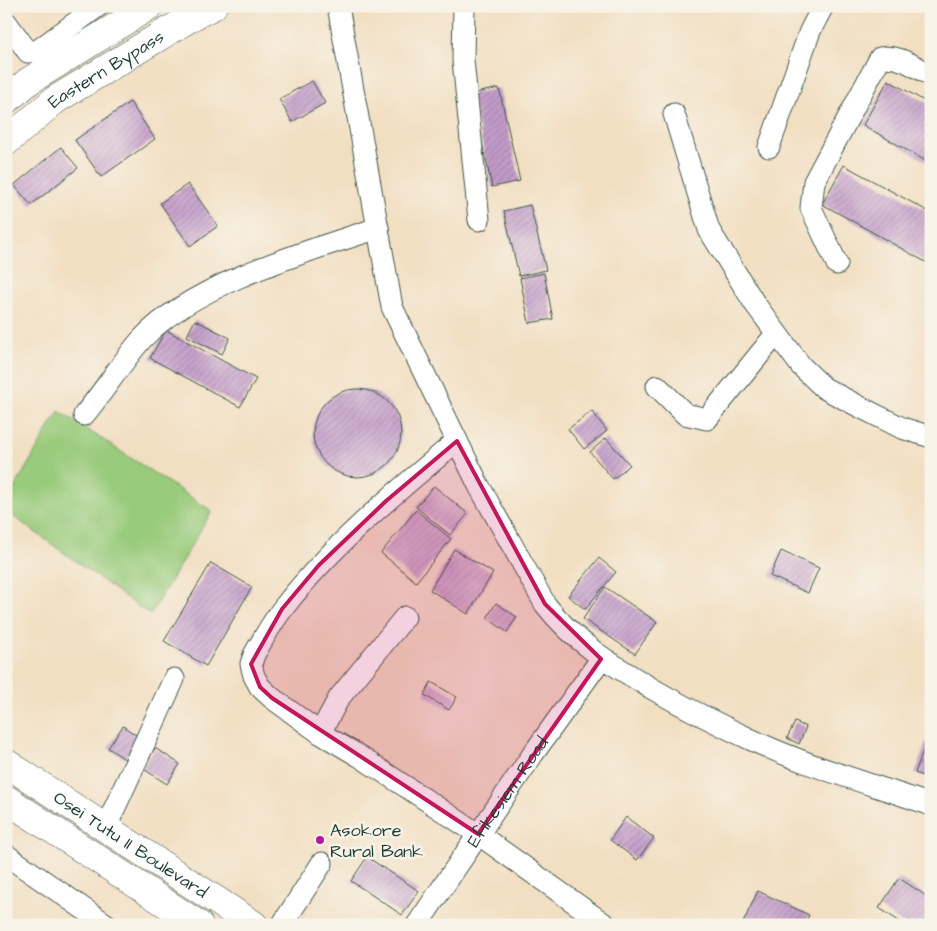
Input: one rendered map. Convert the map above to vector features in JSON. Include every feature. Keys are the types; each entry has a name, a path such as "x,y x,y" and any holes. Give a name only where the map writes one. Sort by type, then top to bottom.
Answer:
{"highway":[{"name":"Eastern Bypass","path":"6,100 29,81 149,6"},
{"name":"Eastern Bypass","path":"6,142 55,100 193,16 213,6"},
{"name":"Osei Tutu II Boulevard","path":"6,764 254,925"},
{"name":"Osei Tutu II Boulevard","path":"6,799 199,925"}],"street":[{"path":"6,22 28,52 37,51 98,6"},
{"path":"338,6 392,307 457,441 513,550 545,604 555,617 601,659 674,701 753,741 931,805"},
{"path":"464,6 463,60 479,220"},
{"path":"769,146 810,31 823,6"},
{"path":"837,264 811,208 814,182 880,58 888,56 899,58 931,75"},
{"path":"674,114 709,230 776,334 801,366 824,388 902,428 931,437"},
{"path":"84,415 142,339 170,315 206,294 248,274 298,254 378,228"},
{"path":"657,386 685,414 708,419 776,334"},
{"path":"457,441 386,501 319,565 282,609 254,655 251,664 254,676 260,688 320,733 360,756 478,834 606,925"},
{"path":"320,733 339,698 405,617"},
{"name":"Efikesiem Road","path":"417,925 478,834 601,659"},
{"path":"105,829 174,679"},
{"path":"6,855 106,925"},
{"path":"282,925 322,863"}],"highlighted area":[{"path":"457,441 545,604 601,659 478,834 272,698 260,687 251,664 282,609 319,565 386,501"}],"green space":[{"path":"59,411 212,511 150,615 6,511 6,502"}],"building":[{"path":"888,80 931,105 931,164 863,125"},
{"path":"312,81 325,103 292,122 279,99"},
{"path":"499,88 520,181 492,187 471,94"},
{"path":"130,102 155,139 101,177 75,140"},
{"path":"61,147 78,168 31,205 14,185"},
{"path":"844,165 931,213 931,265 822,204"},
{"path":"188,184 218,226 190,246 160,203"},
{"path":"530,205 546,270 519,276 504,211"},
{"path":"544,273 553,319 529,323 520,278"},
{"path":"195,320 230,338 222,354 187,336"},
{"path":"166,330 256,379 240,407 150,358"},
{"path":"357,389 374,392 388,402 398,416 401,433 398,450 388,464 374,474 357,477 340,474 326,464 316,450 313,433 316,416 326,402 340,392"},
{"path":"592,411 607,431 584,449 568,429"},
{"path":"606,438 630,465 613,479 590,452"},
{"path":"434,486 468,514 450,535 416,507"},
{"path":"416,510 451,539 416,582 381,553"},
{"path":"454,549 493,573 468,614 430,590"},
{"path":"781,551 819,568 808,593 770,576"},
{"path":"599,558 616,572 585,609 568,596"},
{"path":"211,563 252,587 206,666 164,641"},
{"path":"605,587 657,622 635,654 583,619"},
{"path":"496,603 517,617 507,632 487,618"},
{"path":"431,682 457,697 449,710 424,695"},
{"path":"795,722 806,727 799,744 787,738"},
{"path":"123,726 139,737 125,759 108,748"},
{"path":"931,729 931,779 915,773"},
{"path":"155,748 180,764 167,784 142,768"},
{"path":"626,817 654,838 637,860 610,840"},
{"path":"367,857 419,891 402,915 351,881"},
{"path":"899,878 931,899 931,925 905,925 879,908"},
{"path":"758,891 809,915 805,925 742,925"}],"place":[{"name":"Asokore Rural Bank","path":"320,840"}]}
